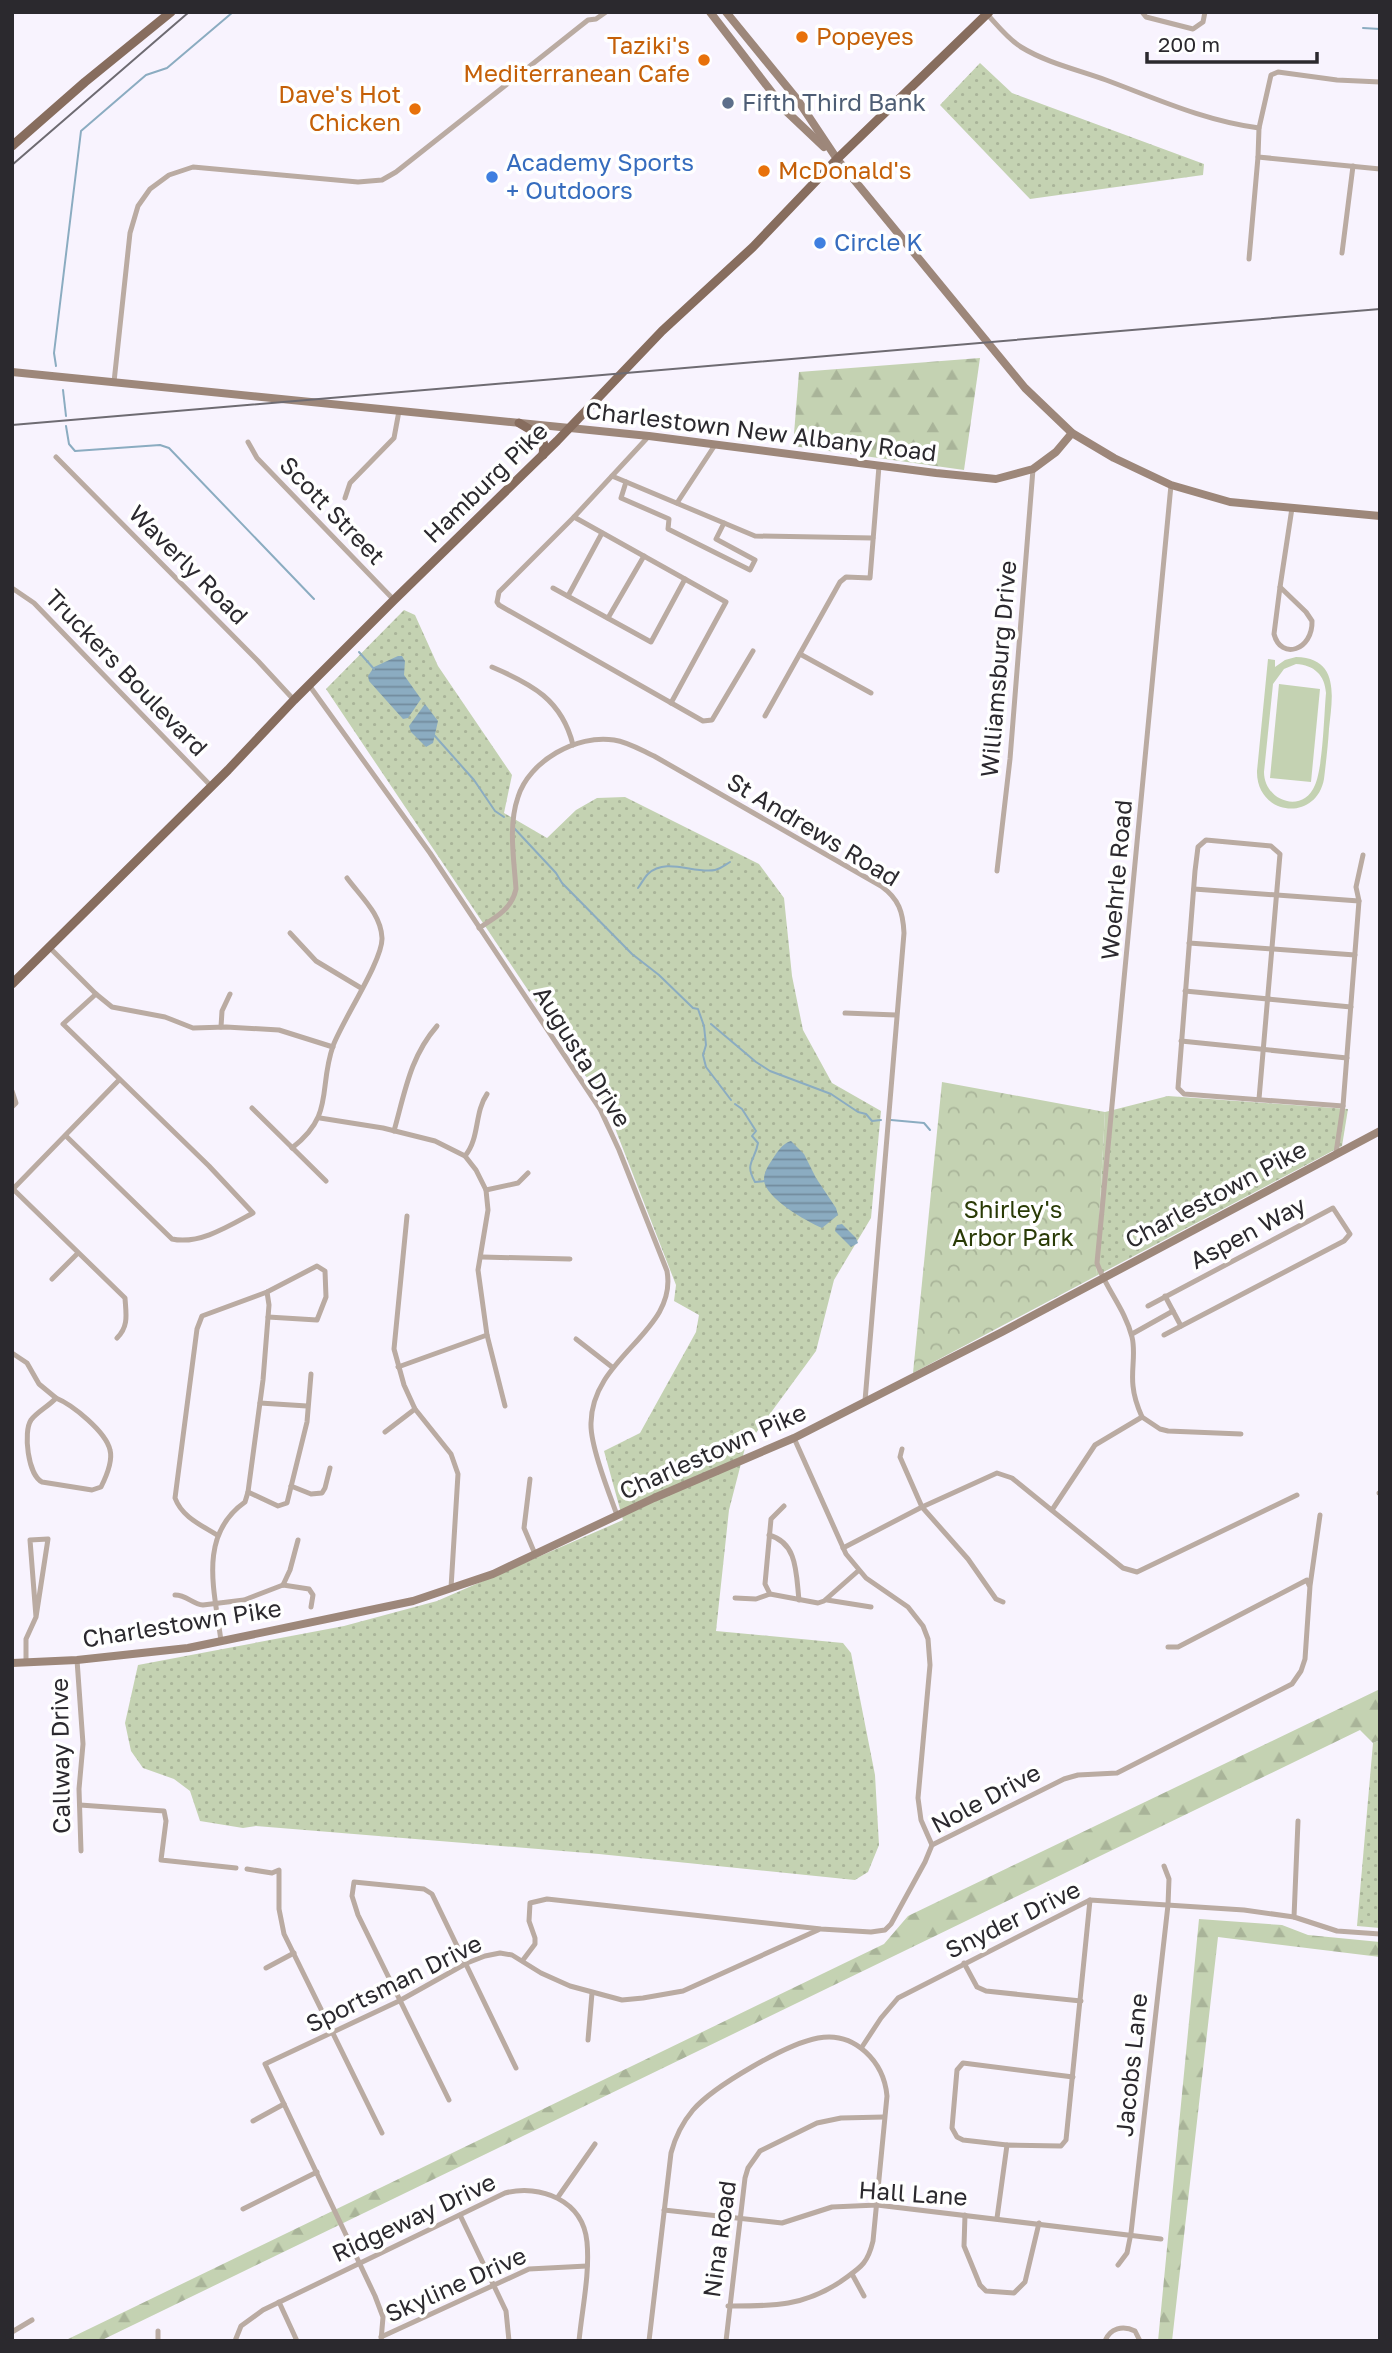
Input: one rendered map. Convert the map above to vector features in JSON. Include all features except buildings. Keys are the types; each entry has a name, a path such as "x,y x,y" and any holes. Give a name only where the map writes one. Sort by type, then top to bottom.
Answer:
{"main road":[{"path":"12,146 171,12"},
{"path":"710,12 787,112 837,159"},
{"path":"726,12 797,99 837,159 1025,388 1072,433 1114,458 1171,485 1230,502 1380,516"},
{"name":"Hamburg Pike","path":"12,984 569,428 662,331 753,247 837,159 988,13"},
{"name":"Charlestown New Albany Road","path":"12,372 649,436 996,479 1033,470 1056,452 1072,433"},
{"path":"519,423 541,436 544,444 542,455"},
{"name":"Charlestown Pike","path":"12,1663 77,1660 162,1651 221,1641 413,1601 493,1574 593,1529 617,1515 794,1438 1002,1332 1380,1131"}],"street":[{"path":"588,20 590,12"},
{"path":"114,382 130,233 138,206 149,190 169,175 193,167 358,182 382,180 426,149 588,20 596,19 606,12"},
{"path":"1142,12 1146,17 1193,29 1203,22 1205,12"},
{"path":"988,13 1010,39 1052,61 1191,113 1226,123 1259,128"},
{"path":"1249,259 1259,128 1271,75 1278,72 1337,80 1380,82"},
{"path":"1258,157 1380,169"},
{"path":"1342,253 1353,166"},
{"path":"345,498 350,484 394,438 399,411"},
{"path":"649,436 499,592 497,602 702,721 712,720 753,651"},
{"name":"Scott Street","path":"248,442 257,458 394,600"},
{"path":"677,503 715,445"},
{"name":"Waverly Road","path":"55,457 294,700"},
{"path":"765,716 842,579 870,578 879,466"},
{"name":"Williamsburg Drive","path":"997,871 1012,734 1033,470"},
{"path":"612,476 755,536 873,538"},
{"path":"626,482 621,498 669,519 668,529 750,570 755,560 716,539 724,523"},
{"name":"Woehrle Road","path":"1102,1277 1097,1263 1171,485"},
{"path":"1280,587 1312,621 1309,640 1294,649 1281,645 1274,635 1280,587 1292,508"},
{"path":"574,517 726,602 671,704"},
{"path":"568,596 603,533"},
{"path":"608,618 644,556"},
{"path":"553,588 650,642 685,579"},
{"name":"Truckers Boulevard","path":"12,588 34,603 211,786"},
{"path":"800,654 871,693"},
{"path":"492,667 536,688 565,720 573,745"},
{"name":"Augusta Drive","path":"309,685 371,769 600,1109 667,1271 669,1285 662,1309 612,1367 596,1395 590,1427 617,1515"},
{"name":"St Andrews Road","path":"479,928 504,911 514,898 512,830 514,811 522,787 540,765 573,745 603,739 613,740 654,756 891,892 901,907 904,933 896,1015 890,1128 865,1402"},
{"path":"1259,1099 1280,854 1275,848 1207,840 1198,846 1177,1086 1180,1092 1184,1094 1343,1106"},
{"path":"1336,1153 1343,1106 1355,955 1359,901 1356,887 1363,855"},
{"path":"292,1148 306,1138 320,1118 333,1047 382,944 376,916 347,878"},
{"path":"1194,889 1359,901"},
{"path":"290,933 316,961 361,988"},
{"path":"1189,943 1355,955"},
{"path":"50,947 112,1007 165,1017 193,1028 279,1030 333,1047"},
{"path":"1185,991 1351,1007"},
{"path":"66,1136 172,1239 186,1243 253,1213 209,1166 63,1024 96,994"},
{"path":"221,1027 222,1011 230,994"},
{"path":"845,1013 896,1015"},
{"path":"394,1130 410,1069 421,1046 437,1026"},
{"path":"1181,1041 1347,1058"},
{"path":"117,1338 124,1331 127,1321 125,1298 13,1189 119,1079"},
{"path":"12,1091 16,1103 12,1107"},
{"path":"465,1156 474,1143 480,1104 487,1094"},
{"path":"252,1108 326,1181"},
{"path":"320,1118 394,1130 435,1141 465,1156 476,1170 486,1191 488,1210 478,1270 487,1335 505,1406"},
{"path":"486,1191 518,1183 528,1173"},
{"name":"Aspen Way","path":"1148,1306 1333,1208 1350,1234 1345,1241 1164,1335"},
{"path":"407,1216 394,1349 398,1367 415,1409 451,1454 458,1474 451,1588"},
{"path":"52,1279 77,1254"},
{"path":"482,1257 570,1258"},
{"path":"217,1535 191,1520 179,1508 175,1498 197,1329 202,1316 267,1292 317,1266 325,1271 326,1297 317,1321 268,1317"},
{"path":"1102,1277 1121,1306 1131,1333 1135,1350 1133,1385 1142,1418 1168,1431 1241,1434"},
{"path":"221,1641 212,1591 212,1570 217,1535 245,1502 248,1492 260,1404 268,1317 267,1292"},
{"path":"1166,1296 1181,1326"},
{"path":"1131,1333 1172,1310"},
{"path":"398,1367 487,1335"},
{"path":"576,1339 612,1367"},
{"path":"12,1353 27,1363 38,1384 76,1409 107,1440 111,1457 101,1487 92,1490 41,1482 32,1472 28,1426 32,1418 56,1398"},
{"path":"248,1492 278,1506 287,1503 307,1422 311,1374"},
{"path":"260,1404 307,1406"},
{"path":"385,1432 415,1409"},
{"path":"1052,1510 1095,1446 1142,1418"},
{"path":"794,1438 843,1548 858,1571 908,1607 918,1619 928,1639 930,1665 918,1798 921,1820 932,1845"},
{"path":"902,1449 900,1458 922,1507 968,1559 996,1599 1003,1602"},
{"path":"291,1486 311,1494 322,1493 330,1468"},
{"path":"843,1548 987,1475 998,1473 1012,1478 1123,1568 1137,1572 1297,1495"},
{"path":"530,1479 524,1528 535,1554"},
{"path":"770,1594 765,1584 771,1519 784,1506"},
{"name":"Nole Drive","path":"523,1960 535,1944 529,1921 530,1903 547,1899 821,1930 885,1930 925,1863 932,1845 1064,1779 1078,1775 1117,1773 1292,1684 1305,1659 1310,1586 1320,1515"},
{"path":"769,1535 778,1537 788,1545 792,1553 799,1600"},
{"path":"26,1662 26,1639 36,1617 48,1539 30,1540 36,1617"},
{"path":"283,1585 298,1539"},
{"path":"735,1598 756,1599 770,1594 818,1603 827,1600 858,1571"},
{"path":"1168,1647 1178,1647 1307,1580 1310,1586"},
{"path":"176,1595 188,1597 197,1604 216,1604 244,1600 283,1585 309,1589 313,1595 311,1607"},
{"path":"827,1600 872,1607"},
{"name":"Callway Drive","path":"77,1660 83,1744 80,1851"},
{"path":"80,1805 164,1811 166,1821 161,1860 236,1868"},
{"path":"1294,1917 1298,1821"},
{"name":"Jacobs Lane","path":"1118,2265 1127,2253 1131,2236 1168,1905 1169,1879 1164,1866"},
{"path":"247,1869 272,1873 279,1870 281,1921 294,1954 382,2133"},
{"path":"449,2100 358,1915 352,1896 354,1882 424,1889 432,1894 516,2068"},
{"path":"1073,2077 963,2063 957,2070 952,2128 957,2137 1007,2145 1061,2146 1066,2140 1073,2077 1081,2001 1090,1900"},
{"name":"Snyder Drive","path":"862,2047 898,1998 1090,1900 1294,1917 1337,1931 1380,1934"},
{"name":"Sportsman Drive","path":"381,2339 383,2317 265,2064 399,2001 467,1963 500,1953 523,1960 541,1973 592,1993 622,2000 683,1991 821,1930"},
{"path":"266,1968 294,1954"},
{"path":"964,1963 978,1987 986,1991 1081,2001"},
{"path":"588,2040 592,1993"},
{"path":"649,2341 674,2142 690,2113 702,2100 733,2077 809,2041 843,2039 862,2047 883,2076 887,2096 873,2241 869,2257 859,2271 820,2295 784,2305 728,2306"},
{"path":"253,2121 284,2104"},
{"name":"Nina Road","path":"726,2341 739,2219 748,2168 760,2151 826,2120 884,2117"},
{"path":"579,2341 587,2266 587,2239 571,2208 558,2197 595,2144"},
{"path":"998,2218 1007,2145"},
{"path":"243,2209 317,2172"},
{"name":"Ridgeway Drive","path":"235,2341 241,2326 251,2317 515,2190 546,2192 558,2197"},
{"name":"Hall Lane","path":"664,2210 788,2223 832,2207 877,2205 1161,2239"},
{"path":"460,2215 508,2319 509,2341"},
{"path":"965,2215 964,2246 980,2285 986,2291 1014,2293 1025,2282 1039,2223"},
{"name":"Skyline Drive","path":"381,2339 529,2269 587,2266"},
{"path":"852,2274 864,2296"},
{"path":"279,2302 297,2341"},
{"path":"12,2332 32,2320"},
{"path":"1105,2341 1108,2334 1122,2328 1135,2331 1140,2341"},
{"path":"158,2331 158,2341"}],"green space":[{"path":"980,63 1012,93 1204,164 1203,175 1030,199 940,105"},
{"path":"980,358 964,470 793,446 799,372"},
{"path":"404,610 415,615 438,666 512,775 504,813 547,838 576,810 597,798 625,797 759,864 784,898 792,976 803,1030 832,1083 881,1111 871,1218 834,1280 816,1351 745,1448 729,1510 716,1631 843,1643 851,1653 875,1775 879,1845 868,1872 855,1880 599,1854 256,1826 243,1828 200,1821 190,1791 174,1779 143,1768 131,1751 125,1723 138,1665 344,1626 437,1601 623,1520 604,1451 640,1433 696,1332 699,1315 674,1301 676,1285 611,1118 589,1081 326,689"},
{"path":"1296,657 1321,664 1327,672 1332,693 1324,779 1319,793 1310,803 1299,808 1276,805 1266,797 1259,786 1257,771 1268,659 1275,660 1275,667","holes":["1296,664 1321,676 1326,693 1318,777 1309,794 1294,802 1277,797 1270,790 1264,772 1273,684 1284,669"]},
{"path":"1279,684 1320,689 1311,782 1270,778"},
{"name":"Shirley's Arbor Park","path":"942,1082 1105,1112 1096,1276 913,1373"},
{"path":"1168,1096 1348,1109 1342,1146 1096,1276 1105,1112"},
{"path":"1380,1689 1380,1740 1373,1743 1360,1730 100,2341 64,2341 884,1944 908,1916"},
{"path":"1380,1740 1380,1928 1357,1926 1373,1743"},
{"path":"1199,1919 1282,1925 1308,1935 1380,1942 1380,1957 1218,1937 1172,2341 1158,2341"}],"water":[{"path":"402,656 405,661 404,675 421,699 408,718 403,719 369,681 368,676 374,667"},
{"path":"425,704 438,721 433,743 426,747 411,732 409,726"},
{"path":"791,1141 804,1154 836,1208 838,1215 822,1228 787,1208 766,1187 764,1177 768,1167 780,1148"},
{"path":"842,1224 858,1243 851,1247 835,1231 837,1225"}],"waterway":[{"path":"56,366 54,353 81,131 146,75 167,68 233,12"},
{"path":"1363,28 1380,29"},
{"path":"63,390 66,416"},
{"path":"66,426 69,444 75,451 160,445 169,448 314,599"},
{"path":"359,652 374,669"},
{"path":"434,735 474,780 495,811 504,817"},
{"path":"514,828 562,883 632,954 659,975 693,1008 698,1009 704,1026 706,1045 703,1055 706,1067 731,1100"},
{"path":"638,888 655,869 672,866 707,871 730,862"},
{"path":"711,1024 770,1071 831,1094 858,1112 866,1114 872,1121 881,1120"},
{"path":"735,1104 742,1109 756,1131 752,1136 758,1143 750,1166 752,1176 755,1182 766,1181"},
{"path":"891,1120 924,1123 930,1130"}],"railway":[{"path":"12,165 189,12"},
{"path":"12,425 1380,309"}],"place":[{"name":"Popeyes","path":"802,37"},
{"name":"Taziki's Mediterranean Cafe","path":"704,60"},
{"name":"Fifth Third Bank","path":"728,103"},
{"name":"Dave's Hot Chicken","path":"415,109"},
{"name":"McDonald's","path":"764,171"},
{"name":"Academy Sports + Outdoors","path":"492,177"},
{"name":"Circle K","path":"820,243"}]}
